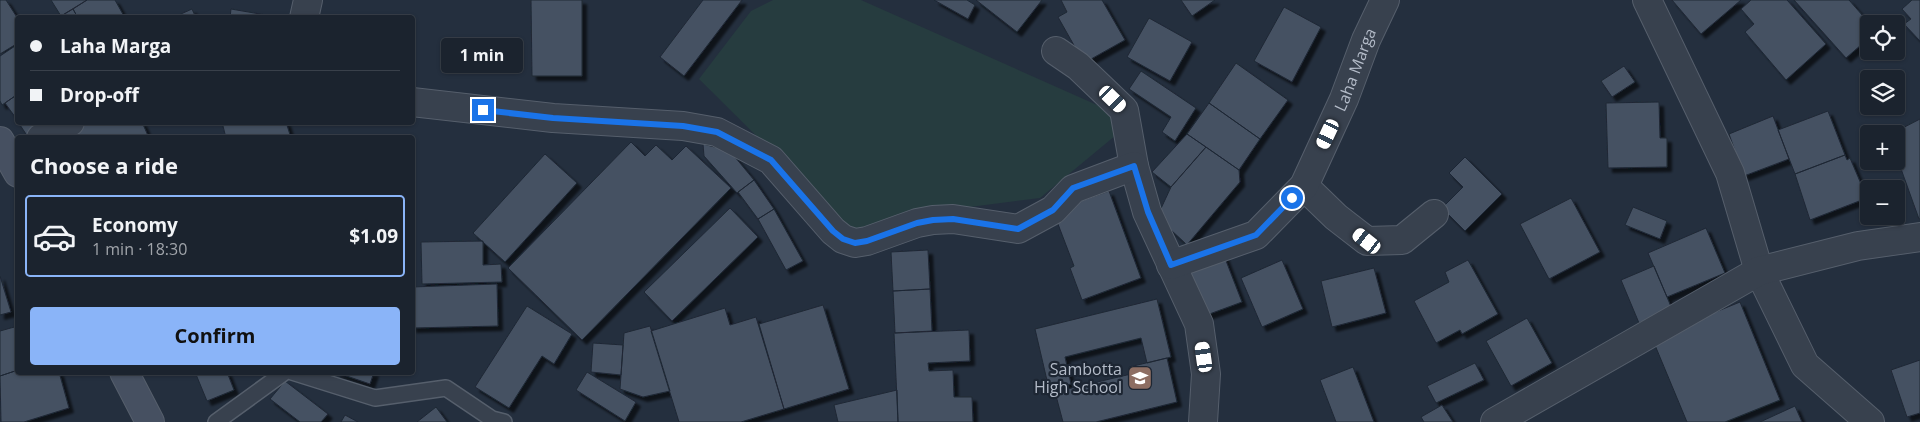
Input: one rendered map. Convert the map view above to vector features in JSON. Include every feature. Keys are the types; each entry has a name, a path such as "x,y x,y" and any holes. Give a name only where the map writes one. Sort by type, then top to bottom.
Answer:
{"main road":[{"path":"0,142 15,167"},
{"path":"125,375 147,421"}],"street":[{"path":"305,15 308,0"},
{"name":"Laha Marga","path":"1171,265 1256,235 1304,186 1344,99 1366,40 1385,0"},
{"path":"1647,0 1730,173 1759,271 1805,366 1870,422"},
{"path":"1056,51 1078,66 1124,110 1134,166 1148,212 1200,324 1206,374 1203,422"},
{"path":"415,102 553,118 683,126 717,132 771,160 833,231 843,239 855,243 867,241 917,223 933,220 953,219 1018,229 1053,210 1073,188 1134,166"},
{"path":"46,135 65,125"},
{"path":"1304,186 1336,216 1367,241 1402,240 1434,214"},
{"path":"1495,422 1759,271 1858,246 1920,237"}],"lane":[{"path":"216,422 281,375"},
{"path":"302,375 375,398 446,388 492,419 504,422"}],"green space":[{"path":"773,0 861,0 1133,121 1040,198 962,208 852,231 699,79 751,11"}],"building":[{"path":"0,0 6,0 15,15 15,45 0,54"},
{"path":"51,0 87,0 63,15 60,15"},
{"path":"87,0 115,0 123,15 76,15 73,9"},
{"path":"531,0 582,0 582,76 532,76"},
{"path":"703,0 742,0 684,76 660,57"},
{"path":"934,0 967,0 975,5 968,19"},
{"path":"976,0 1042,0 1017,32"},
{"path":"1061,0 1102,0 1125,40 1084,63 1058,17 1067,12"},
{"path":"1181,0 1215,0 1192,16"},
{"path":"1672,0 1741,0 1701,34"},
{"path":"1751,0 1787,0 1826,44 1786,80 1745,32 1754,24 1741,9"},
{"path":"1794,0 1849,0 1862,15 1860,15 1860,46 1846,58"},
{"path":"1912,0 1920,0 1920,41 1905,25 1911,19 1902,9"},
{"path":"1284,7 1321,27 1292,82 1254,61"},
{"path":"73,9 76,15 63,15"},
{"path":"192,9 195,15 179,15"},
{"path":"231,9 266,15 230,15"},
{"path":"1149,18 1192,42 1170,81 1127,57"},
{"path":"15,46 15,96 2,105 0,101 0,56"},
{"path":"1236,63 1288,100 1260,139 1209,103"},
{"path":"1624,66 1635,82 1612,97 1601,81"},
{"path":"1141,71 1196,108 1175,141 1162,132 1171,117 1129,89"},
{"path":"15,96 15,117 5,103"},
{"path":"1659,102 1660,138 1667,138 1667,167 1608,168 1606,103"},
{"path":"1209,103 1260,139 1239,170 1187,134"},
{"path":"1828,111 1845,155 1795,174 1778,130"},
{"path":"1773,116 1789,159 1744,176 1729,134"},
{"path":"1920,119 1920,219 1901,170 1905,170 1905,127"},
{"path":"20,125 46,125 31,135 27,135"},
{"path":"82,125 143,125 148,135 61,135"},
{"path":"223,125 287,125 290,135 225,135"},
{"path":"1187,134 1206,147 1171,187 1152,172"},
{"path":"631,142 645,156 656,145 672,160 686,146 731,188 582,340 508,268"},
{"path":"703,144 730,151 754,180 737,193 704,156"},
{"path":"1206,147 1239,170 1240,182 1186,246 1157,217 1171,187"},
{"path":"545,154 577,183 505,262 473,233"},
{"path":"1845,155 1847,160 1850,158 1860,182 1860,201 1810,220 1795,174"},
{"path":"1465,157 1502,194 1465,231 1442,208 1463,187 1449,173"},
{"path":"754,180 774,209 758,219 738,192"},
{"path":"1109,191 1141,278 1082,300 1070,268 1074,266 1053,211"},
{"path":"1571,198 1600,252 1549,279 1520,224"},
{"path":"1633,207 1667,221 1660,239 1625,225"},
{"path":"730,208 758,237 672,321 644,292"},
{"path":"774,209 803,261 786,270 758,219"},
{"path":"1706,228 1725,273 1667,297 1648,253"},
{"path":"483,241 483,265 501,264 502,282 422,284 421,242"},
{"path":"928,250 930,289 893,291 891,252"},
{"path":"1223,253 1242,302 1204,316 1185,269"},
{"path":"1282,260 1303,309 1262,327 1241,278"},
{"path":"1468,260 1498,314 1462,334 1460,330 1436,343 1414,301 1449,282 1445,272"},
{"path":"1654,266 1672,309 1639,323 1621,280"},
{"path":"1374,268 1386,313 1332,327 1321,281"},
{"path":"0,276 11,312 0,315"},
{"path":"497,284 498,326 415,328 415,287"},
{"path":"930,289 932,331 895,333 893,291"},
{"path":"1157,299 1171,357 1147,363 1141,338 1065,357 1071,384 1049,389 1035,329"},
{"path":"1740,302 1780,400 1725,422 1687,422 1652,338"},
{"path":"823,305 849,389 784,409 759,324"},
{"path":"527,306 572,334 554,364 542,356 509,408 475,387"},
{"path":"725,308 730,325 756,317 784,409 741,422 679,422 651,331"},
{"path":"1527,318 1552,363 1511,386 1486,341"},
{"path":"650,326 670,391 643,397 620,389 624,333"},
{"path":"15,327 15,371 0,376 0,331"},
{"path":"969,330 970,361 928,363 929,371 953,370 954,397 972,397 973,422 898,422 894,333"},
{"path":"593,343 623,345 621,375 591,372"},
{"path":"1167,358 1177,402 1096,422 1063,422 1055,392 1131,374 1129,367"},
{"path":"1920,360 1920,413 1907,417 1891,370"},
{"path":"1475,363 1484,380 1436,403 1427,386"},
{"path":"1353,367 1374,422 1336,422 1320,380"},
{"path":"15,371 15,375 60,375 69,408 24,422 1,422 0,376"},
{"path":"587,372 636,402 625,421 576,390"},
{"path":"196,375 228,375 234,390 207,401"},
{"path":"344,375 373,375 370,384"},
{"path":"285,381 328,414 321,422 300,422 270,399"},
{"path":"897,390 898,422 838,422 834,405"},
{"path":"1442,405 1453,422 1424,422 1421,417"},
{"path":"1795,406 1802,422 1760,422"},
{"path":"436,407 447,422 417,422"},
{"path":"345,415 358,422 341,422"}],"place":[{"name":"Sambotta High School","path":"1140,378"}],"route":[{"path":"483,110 553,118 683,126 717,132 771,160 833,231 843,239 855,243 867,241 917,223 933,220 953,219 984,226 1018,229 1053,210 1073,188 1134,166 1148,212 1171,265 1256,235 1292,198"}]}
